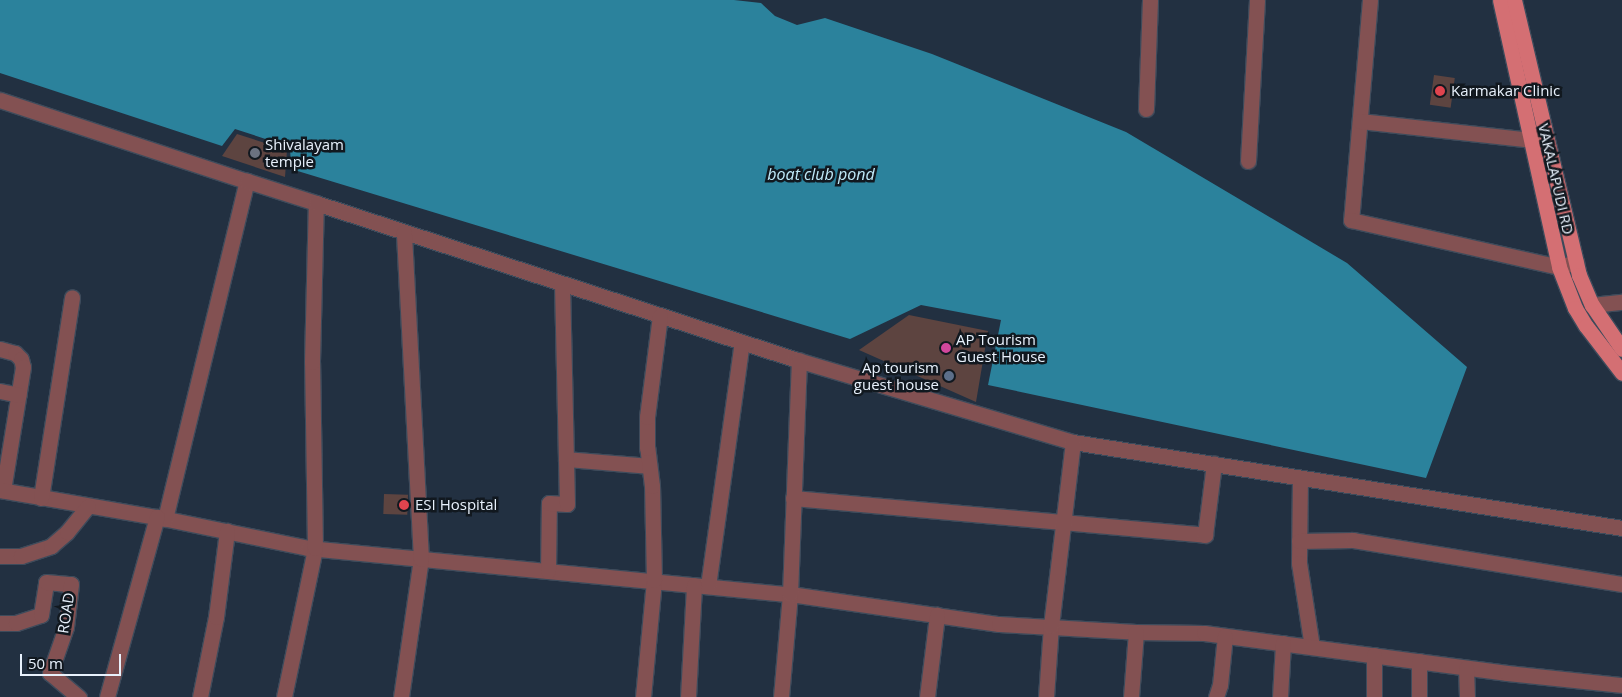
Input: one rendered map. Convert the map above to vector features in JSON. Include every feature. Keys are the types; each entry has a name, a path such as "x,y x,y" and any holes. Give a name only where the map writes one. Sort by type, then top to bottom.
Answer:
{"main road":[{"path":"1500,0 1538,138 1559,266 1575,308 1586,326 1622,373"},
{"name":"VAKALAPUDI RD","path":"1514,0 1538,138 1576,262 1592,305 1622,349"}],"street":[{"path":"1146,109 1150,0"},
{"path":"1248,161 1257,0"},
{"path":"1370,0 1351,220 1559,266 1576,262"},
{"path":"0,100 562,285 798,360 1073,442 1622,528"},
{"path":"1360,121 1538,138"},
{"path":"107,697 161,518 247,181"},
{"path":"284,697 315,548 312,362 316,203"},
{"path":"401,697 421,559 404,232"},
{"path":"548,571 549,503 567,504 562,285"},
{"path":"41,498 72,297"},
{"path":"1592,305 1622,302"},
{"path":"643,697 654,580 652,486 649,466 647,416 660,316"},
{"path":"688,697 701,586 742,342"},
{"path":"0,349 15,353 21,359 23,367 2,490 315,548 790,594 999,624 1136,632 1204,633 1466,668 1593,690 1622,685"},
{"path":"781,697 790,594 798,360"},
{"path":"0,391 18,395"},
{"path":"1046,697 1051,626 1065,522 1073,442"},
{"path":"566,459 649,466"},
{"path":"793,498 1205,535 1214,464"},
{"path":"1300,478 1299,563 1312,647"},
{"path":"0,556 21,556 51,546 67,532 88,506"},
{"path":"200,697 216,618 228,532"},
{"path":"1299,541 1353,540 1622,584"},
{"name":"ROAD","path":"0,623 16,623 41,615 46,582 71,584 66,627 50,673 79,697"},
{"path":"927,697 937,615"},
{"path":"1132,697 1136,632"},
{"path":"1216,697 1220,685 1225,636"},
{"path":"1280,697 1283,643"},
{"path":"1374,655 1374,697"},
{"path":"1418,661 1419,697"},
{"path":"1466,668 1467,697"}],"water":[{"name":"boat club pond","path":"0,0 734,0 761,3 775,16 797,25 825,18 932,54 1126,132 1347,263 1467,367 1426,478 988,385 1001,320 921,305 850,339 291,169 290,147 235,129 222,146 0,73"}],"building":[{"path":"1434,75 1455,78 1451,108 1430,105"},
{"name":"Shivalayam temple","path":"237,134 287,150 285,177 222,156"},
{"name":"Ap tourism guest house","path":"909,315 988,331 976,402 859,350"},
{"path":"384,494 408,495 407,515 383,514"}],"place":[{"name":"Karmakar Clinic","path":"1440,91"},
{"name":"Shivalayam temple","path":"255,153"},
{"name":"AP Tourism Guest House","path":"946,348"},
{"name":"Ap tourism guest house","path":"949,376"},
{"name":"ESI Hospital","path":"404,505"}]}
